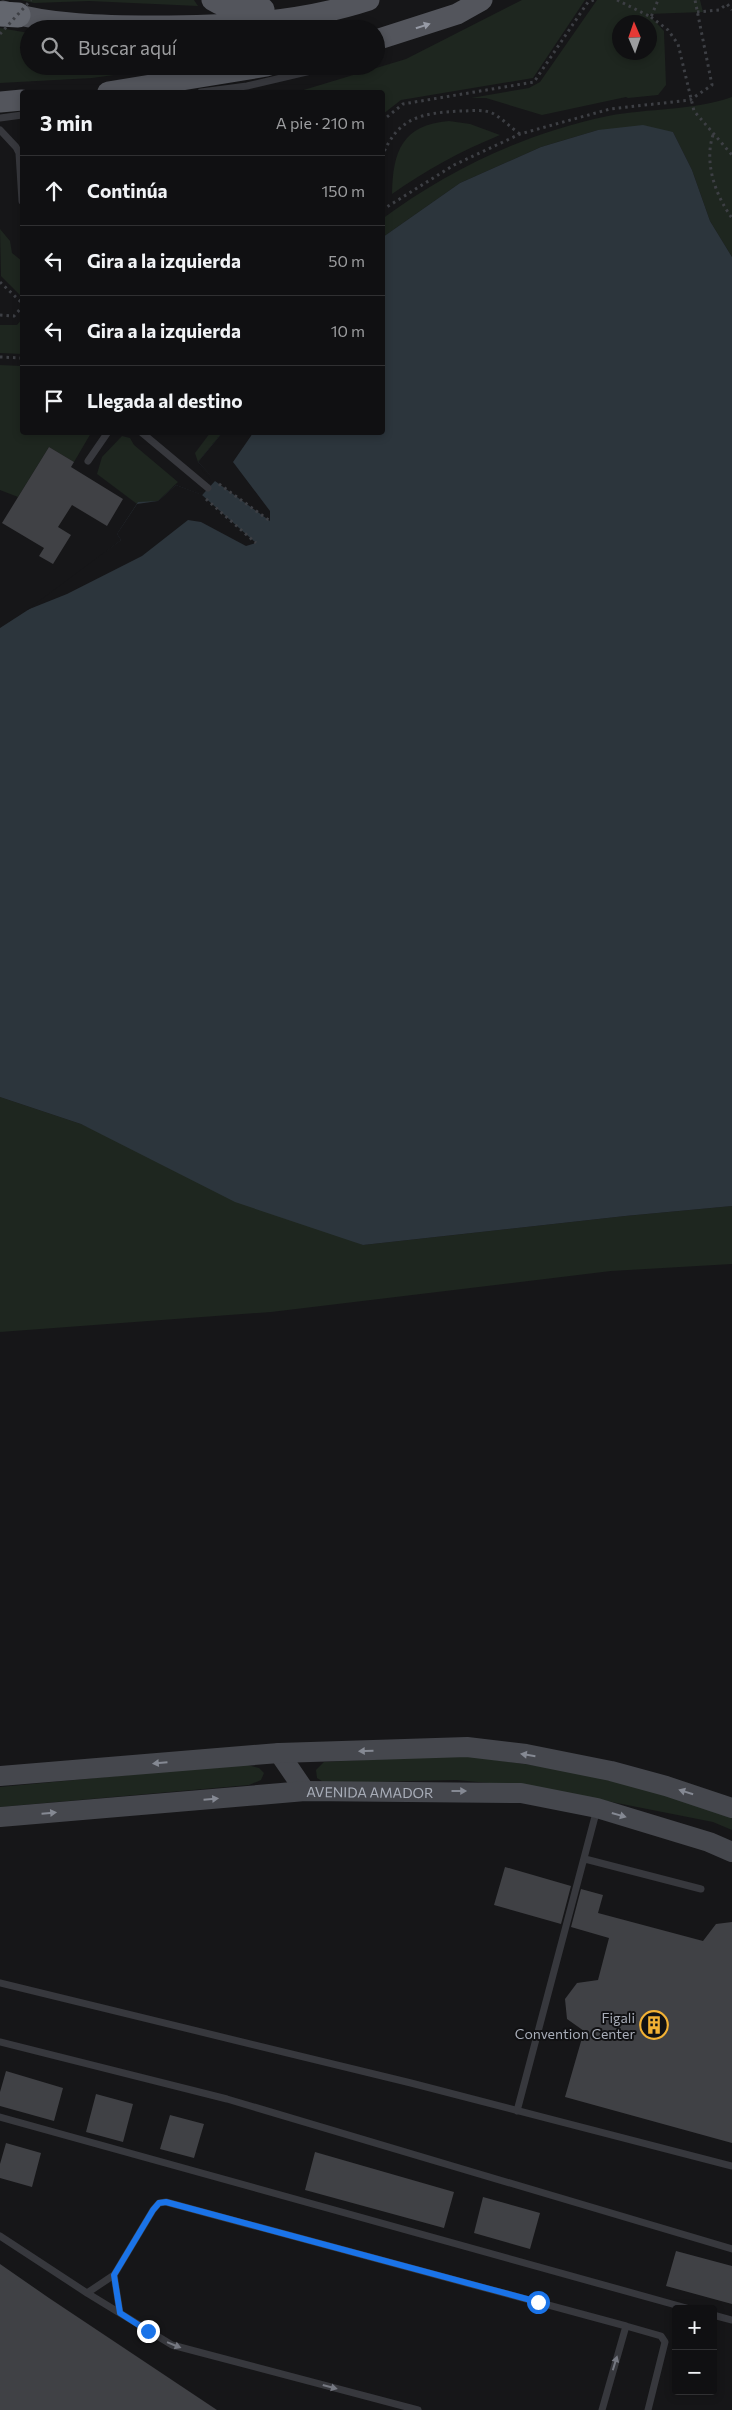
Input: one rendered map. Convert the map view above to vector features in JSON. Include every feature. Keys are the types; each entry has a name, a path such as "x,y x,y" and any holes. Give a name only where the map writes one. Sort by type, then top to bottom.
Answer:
{"main road":[{"path":"212,0 225,8 239,11 331,0"},
{"path":"284,20 369,0"},
{"path":"385,38 457,14 482,0"},
{"path":"12,10 53,20"},
{"path":"120,90 212,75"},
{"path":"0,102 20,100"},
{"path":"0,1776 279,1753 467,1748 526,1754 611,1771 666,1786 732,1808"},
{"path":"279,1753 305,1791"},
{"name":"AVENIDA AMADOR","path":"0,1817 305,1791 521,1793 597,1808 709,1842 732,1852"}],"lane":[{"path":"216,90 247,86 294,75"},
{"path":"243,90 247,86"},
{"path":"0,118 20,115"},
{"path":"0,130 16,147 19,153 20,169"},
{"path":"88,461 106,435"},
{"path":"145,435 208,488"},
{"path":"517,2111 597,1808"},
{"path":"585,1859 701,1889"},
{"path":"0,1983 732,2166"},
{"path":"0,2042 227,2099 732,2249"},
{"path":"0,2117 676,2305"},
{"path":"86,2293 114,2275 153,2210 159,2203 166,2202 661,2336 665,2342 648,2410"},
{"path":"0,2236 86,2293 172,2345 418,2410"},
{"path":"114,2275 120,2313"},
{"path":"717,2316 732,2320"},
{"path":"602,2410 626,2326"}],"path":[{"path":"385,119 403,104 534,82 588,2 594,0"},
{"path":"617,0 647,15"},
{"path":"652,15 658,0"},
{"path":"385,208 454,165 520,134 610,109 690,100 712,85 695,0"},
{"path":"697,12 719,10 727,4 732,10"},
{"path":"0,34 12,10"},
{"path":"657,22 668,30 678,44 694,111 732,155"},
{"path":"385,150 388,143 407,121 430,112 476,111 491,113 520,134"},
{"path":"713,135 710,157 713,178 725,209 732,218"},
{"path":"0,282 20,303"},
{"path":"0,315 14,316 20,308"},
{"path":"0,357 20,358"},
{"path":"215,480 270,521"},
{"path":"202,495 256,543"}],"shaded area":[{"path":"21,0 194,0 198,6 89,1 34,3"},
{"path":"522,0 585,0 533,78 401,100 385,112 385,90 304,90 353,75 385,75 385,65 406,59"},
{"path":"597,0 700,0 703,12 612,15 612,60 657,60 657,24 664,31 666,85 658,95 626,97 542,115 486,98 471,98 529,88 540,82"},
{"path":"0,28 20,31 20,75 114,75 92,78 0,83"},
{"path":"732,97 732,257 710,221 692,170 673,132 598,130 541,147 460,183 385,236 385,217 434,184 518,143 578,123 608,116 717,102"},
{"path":"449,121 470,124 500,135 444,162 392,194 395,165 403,143 420,128"},
{"path":"643,125 673,132 692,170 710,221 732,257 732,1206 363,1245 235,1202 81,1124 0,1097 0,628 48,597 121,540 117,534 138,502 158,501 176,485 202,495 215,480 198,462 220,435 385,435 385,236 460,183 541,147 598,130"},
{"path":"0,229 10,241 12,253 20,259 20,295 1,276"},
{"path":"20,321 20,354 0,353 0,325 17,325"},
{"path":"0,365 20,366 20,435 90,435 74,462 49,447 18,497 0,490"},
{"path":"208,435 220,435 198,462 195,453"},
{"path":"122,436 130,438 134,445 178,482 158,501 137,504 97,474 102,457"},
{"path":"0,1097 81,1124 363,1245 732,1206 732,1264 611,1271 271,1312 0,1332"},
{"path":"460,1755 596,1774 732,1816 732,1830 713,1822 541,1788 456,1780 325,1783 317,1778 316,1770 324,1762"},
{"path":"244,1764 259,1768 264,1773 261,1780 249,1785 0,1807 0,1787"}],"pier":[{"path":"220,435 252,435 233,462 270,511 270,521 215,481 202,495 256,543 246,546 201,522 188,520 142,556 67,594 27,610 121,540 117,534 137,504 158,501 176,485 200,494 196,490 201,492 211,480 200,468 211,476 198,462"}],"building":[{"path":"49,447 74,462 71,467 123,499 107,526 72,505 58,527 71,535 53,564 39,556 44,548 2,523"},
{"path":"505,1867 571,1886 561,1924 494,1905"},
{"name":"Figali Convention Center","path":"581,1889 603,1895 598,1913 703,1941 716,1924 732,1922 732,2143 565,2097 584,2031 567,2019 565,1999 577,1983 598,1980 609,1938 571,1927"},
{"path":"6,2071 63,2088 54,2121 0,2106 0,2092"},
{"path":"96,2094 133,2104 123,2142 86,2132"},
{"path":"170,2115 204,2124 194,2158 160,2149"},
{"path":"6,2143 41,2153 32,2187 0,2178 0,2164"},
{"path":"315,2152 454,2192 444,2228 305,2190"},
{"path":"483,2197 540,2213 530,2249 474,2233"},
{"path":"676,2251 732,2266 732,2304 666,2286"},
{"path":"0,2264 49,2298 217,2410 0,2410"}],"place":[{"name":"Figali Convention Center","path":"654,2025"}],"route":[{"path":"148,2331 120,2313 114,2275 153,2210 159,2203 166,2202 538,2302"}]}
